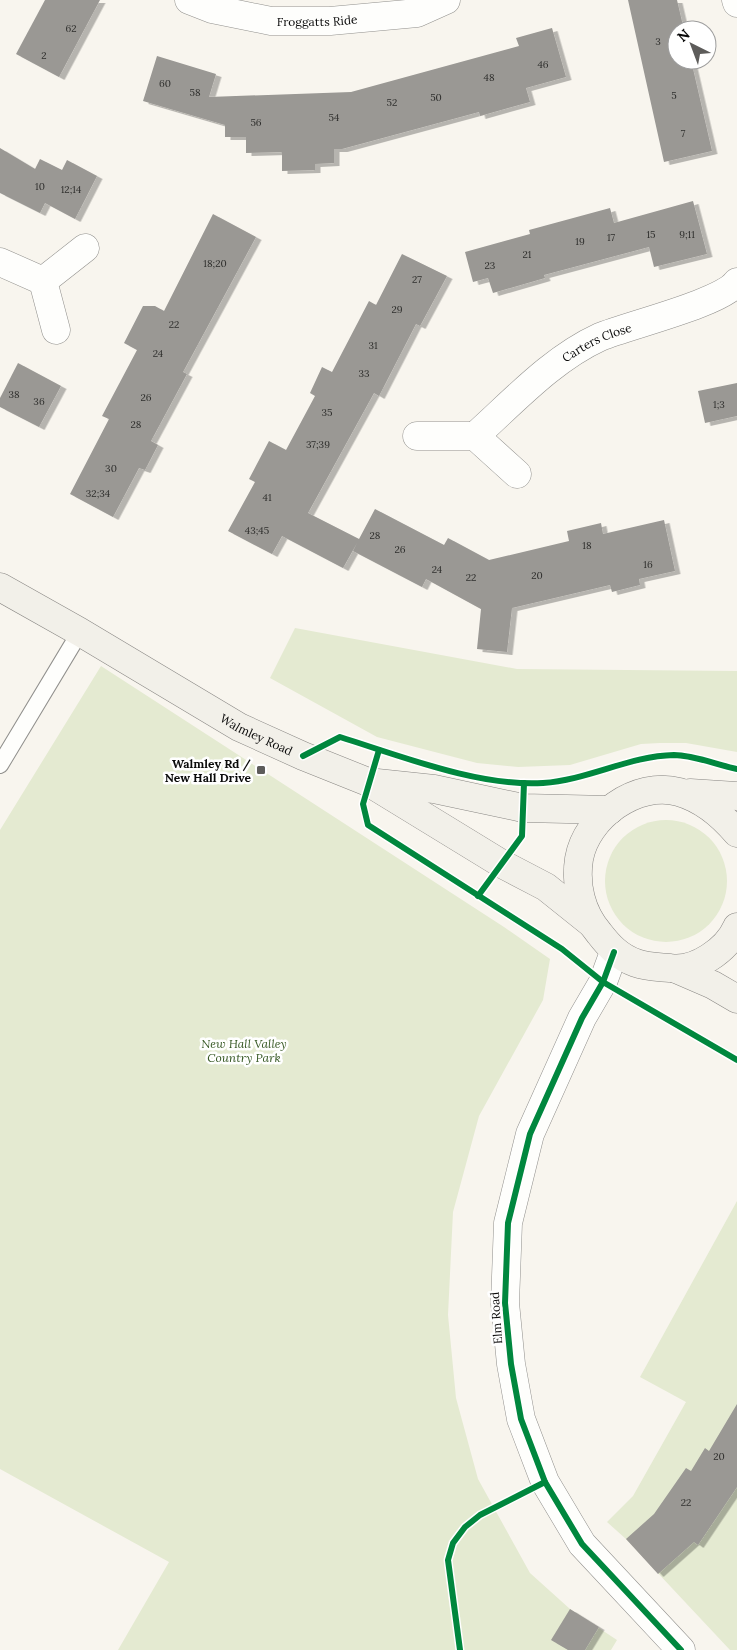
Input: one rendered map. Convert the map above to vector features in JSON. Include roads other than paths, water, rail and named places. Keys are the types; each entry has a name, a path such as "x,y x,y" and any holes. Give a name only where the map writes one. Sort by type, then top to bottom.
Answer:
{"main road":[{"name":"Walmley Road","path":"0,588 80,632 239,727 303,756 368,782 502,864 546,887 591,924"},
{"path":"368,782 434,789 523,808 610,810"},
{"path":"737,796 659,790 640,793 622,801 610,810 588,834 579,858 577,885 591,924 614,952 637,964 676,969 713,985 737,999"},
{"path":"678,792 702,802 721,815 737,833"},
{"path":"676,969 698,964 705,960 718,950 737,927"}],"street":[{"name":"Froggatts Ride","path":"188,0 212,9 271,21 330,21 418,12 446,0"},
{"path":"43,281 84,248"},
{"path":"0,262 43,281"},
{"path":"43,281 56,330"},
{"name":"Carters Close","path":"475,436 565,356 599,338 707,300 736,287"},
{"path":"418,436 475,436 517,474"},
{"name":"Elm Road","path":"614,952 603,982 582,1018 530,1134 508,1223 504,1303 511,1364 521,1419 545,1482 582,1544 681,1650"}],"lane":[{"path":"0,765 80,632"}],"place":[{"name":"Walmley Rd / New Hall Drive","path":"261,770"}],"park label":[{"name":"New Hall Valley Country Park","path":"244,1050"}]}
